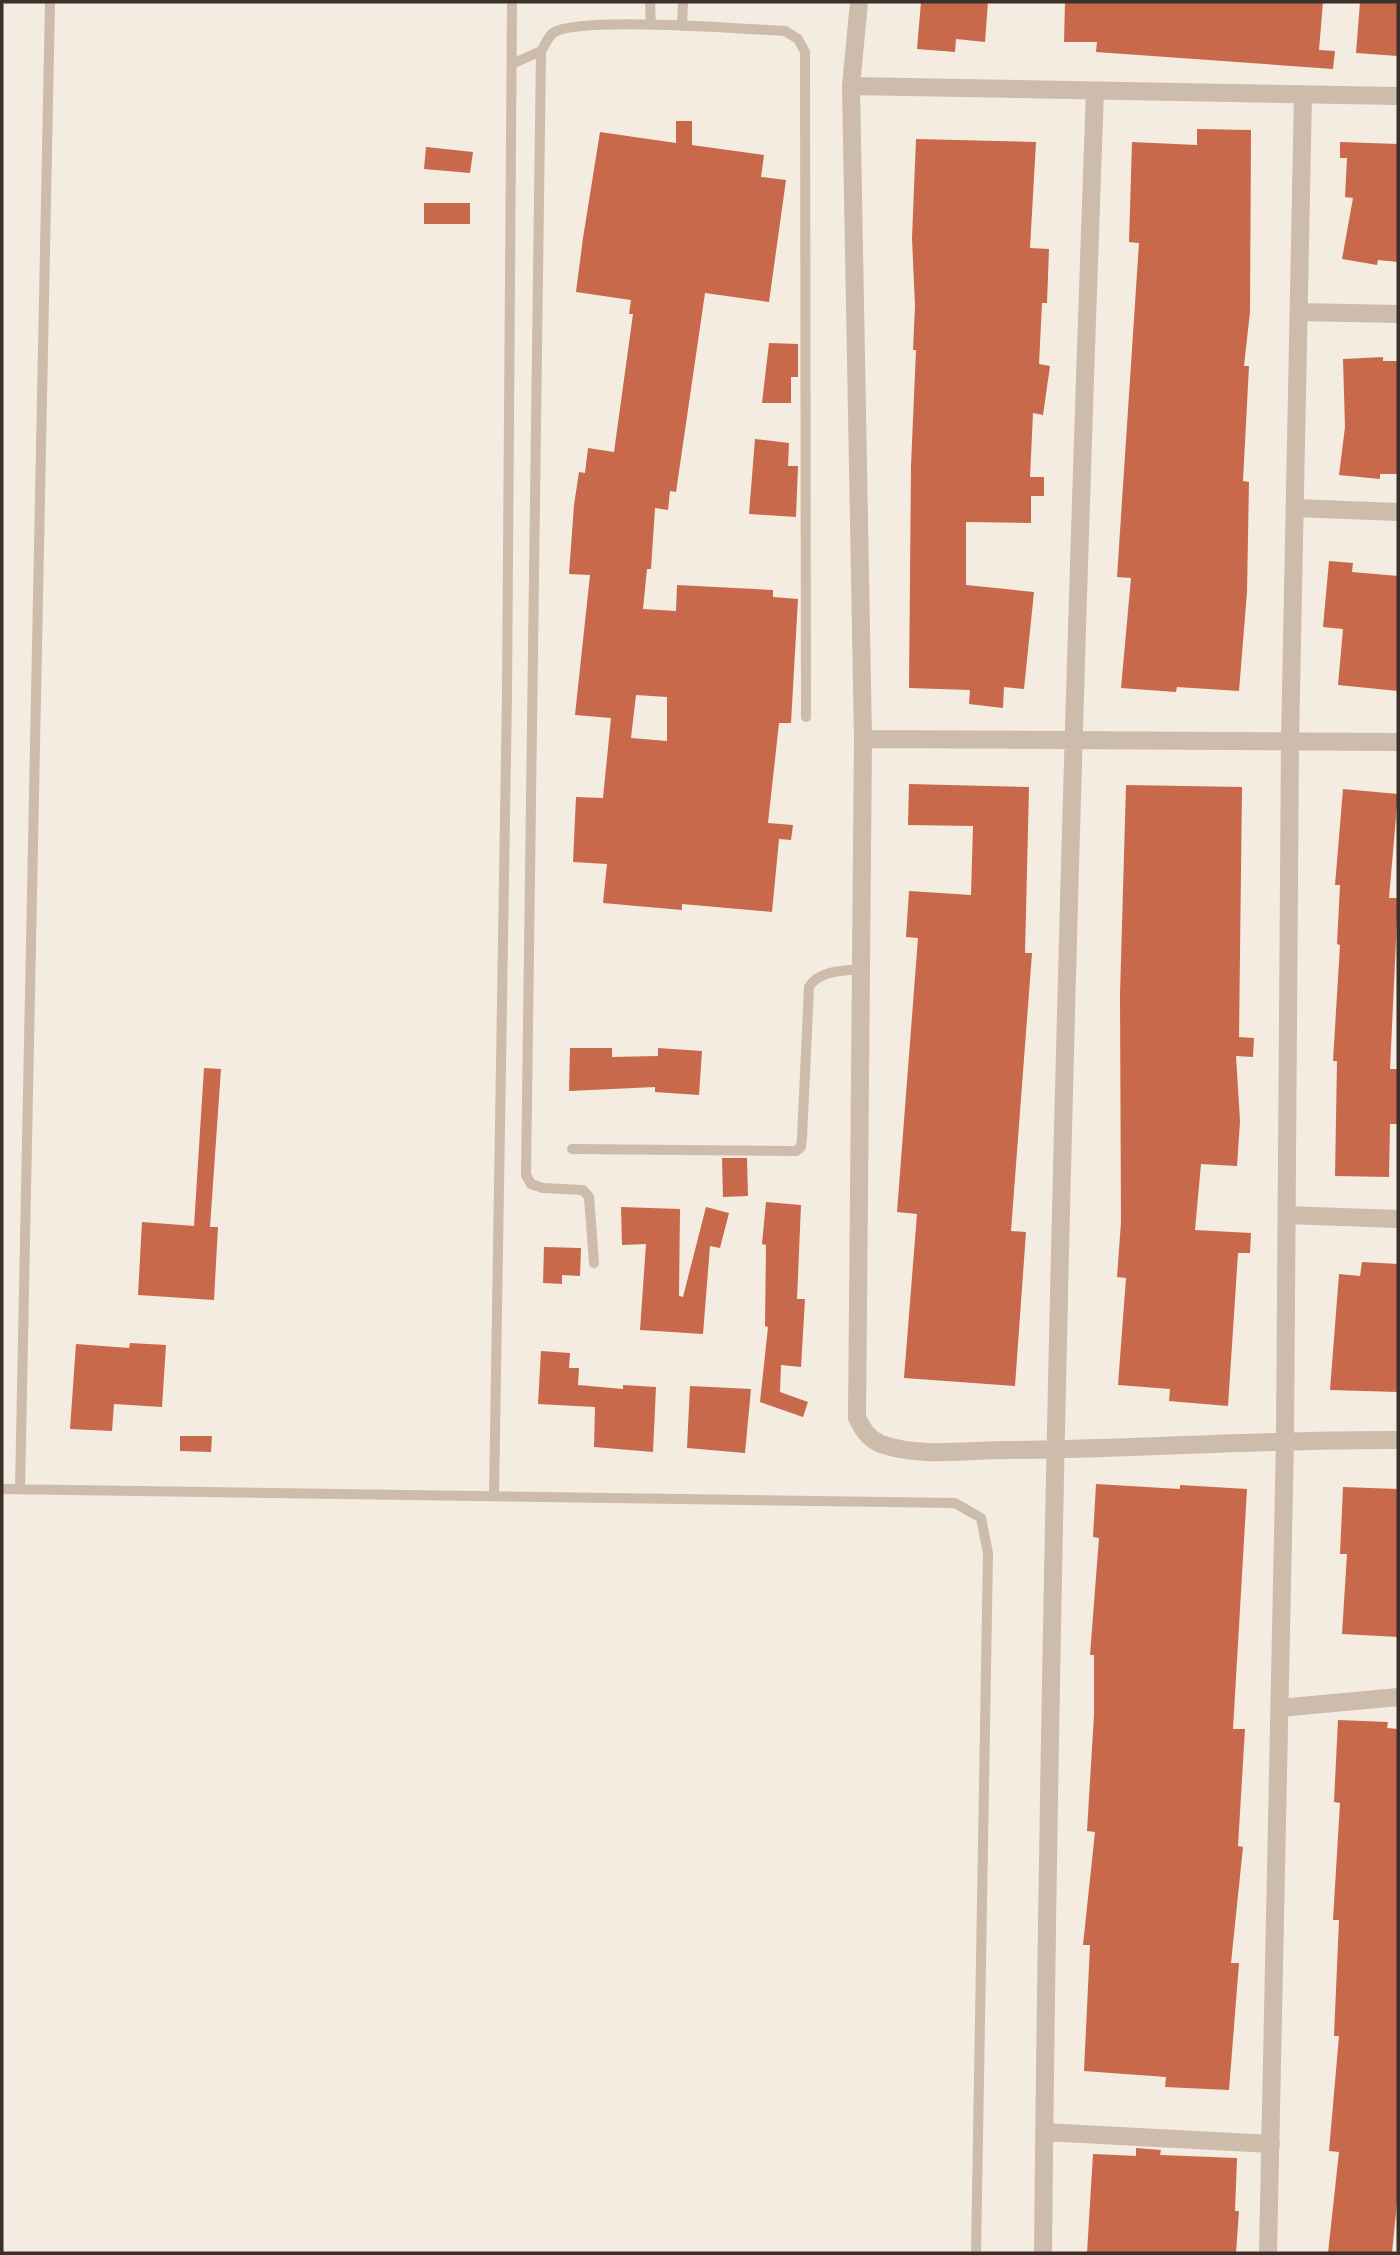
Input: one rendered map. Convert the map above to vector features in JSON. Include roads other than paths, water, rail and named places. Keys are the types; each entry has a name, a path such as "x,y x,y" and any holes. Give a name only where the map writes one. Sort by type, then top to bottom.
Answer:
{"street":[{"path":"859,2 851,86 863,739 857,1418 864,1433 879,1443 909,1451 1054,1450 1285,1440 1398,1440"},
{"path":"851,86 1398,96"},
{"path":"1043,2253 1054,1450 1072,740 1095,90"},
{"path":"1268,2253 1285,1440 1290,741 1303,94"},
{"path":"1299,312 1398,314"},
{"path":"1295,508 1398,512"},
{"path":"863,739 1398,742"},
{"path":"1287,1215 1398,1219"},
{"path":"1280,1708 1398,1697"},
{"path":"1044,2132 1271,2144"}],"lane":[{"path":"20,1489 50,2"},
{"path":"494,1496 506,749 512,2"},
{"path":"650,2 651,25"},
{"path":"682,26 683,2"},
{"path":"594,1263 589,1198 583,1190 543,1188 531,1184 526,1175 541,51 551,34 567,27 651,25 785,32 798,39 805,52 806,717"},
{"path":"512,64 541,51"},
{"path":"572,1149 796,1151 801,1147 802,1138 809,987 813,981 830,972 861,969"},
{"path":"2,1489 955,1503 981,1518 988,1553 976,2253"}]}
